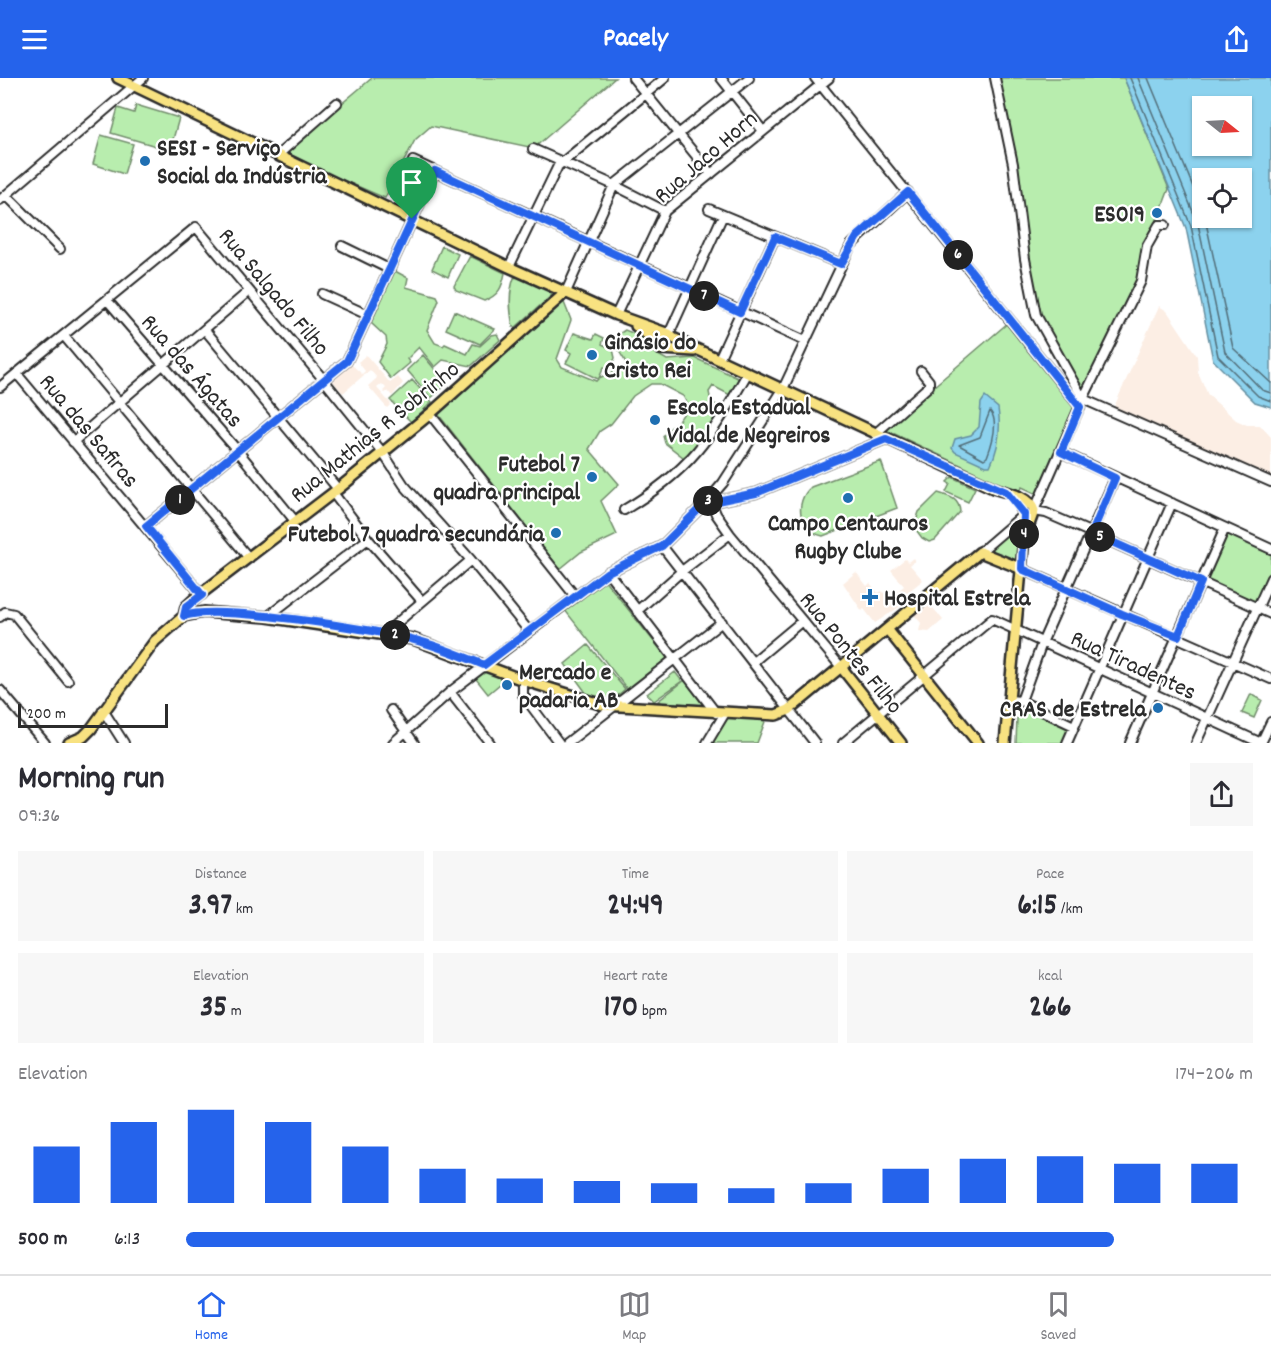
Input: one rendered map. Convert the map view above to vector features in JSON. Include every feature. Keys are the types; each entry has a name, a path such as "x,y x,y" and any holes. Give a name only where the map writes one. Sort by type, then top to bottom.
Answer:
{"main road":[{"path":"118,78 509,267 616,315 669,335 782,391 1006,492 1033,507"},
{"name":"Rua Mathias R Sobrinho","path":"184,616 186,607 336,491 430,414 566,292"},
{"path":"627,319 657,342 660,349 700,351"},
{"path":"657,342 658,336 669,335"},
{"path":"668,350 672,346 669,335"},
{"path":"1006,492 1024,514"},
{"path":"1006,743 1022,569 1023,506 1033,507"},
{"path":"1024,538 1033,507"},
{"path":"69,743 83,737 91,729 154,640 184,616 198,612 267,617 385,633 440,647 523,680 614,706 776,715 789,710 980,552 1022,569"},
{"path":"1012,564 1021,581"},
{"path":"198,612 202,595"},
{"path":"887,629 978,743"},
{"name":"Rua Pontes Filho","path":"841,668 901,743"}],"street":[{"path":"60,249 3,198 143,78"},
{"path":"633,78 711,174"},
{"path":"509,267 532,217 562,162 665,78"},
{"path":"721,78 763,131"},
{"path":"566,292 614,185 749,78"},
{"path":"815,78 1082,403 1271,482"},
{"name":"Rua Jaco Horn","path":"616,315 665,211 829,78"},
{"path":"995,78 1013,164 1025,259 1036,315 1082,403"},
{"path":"279,154 337,103"},
{"path":"533,149 614,185 665,211"},
{"path":"413,161 805,342"},
{"path":"146,526 347,361 435,171"},
{"path":"393,743 450,692 528,630 608,572 662,546 711,500 782,391 841,264 857,237 908,192"},
{"path":"709,209 841,264"},
{"path":"669,335 723,215"},
{"path":"1165,225 1159,225 1149,238 1141,281 1082,403 1043,492 1033,507 1271,614"},
{"name":"Rua Salgado Filho","path":"106,300 196,227 323,379 382,453 404,485 471,560 528,630"},
{"path":"719,359 775,237"},
{"path":"342,246 389,269"},
{"path":"73,442 249,291"},
{"path":"322,294 368,315"},
{"path":"0,387 106,300"},
{"name":"Rua das Ágatas","path":"106,300 237,450 295,521"},
{"path":"205,330 280,416 336,491 368,539 421,600"},
{"path":"63,336 249,558"},
{"path":"875,434 929,386 929,381 921,371"},
{"name":"Rua das Safiras","path":"17,374 202,595"},
{"path":"624,510 666,484 699,450 721,419 747,374"},
{"path":"430,414 575,596"},
{"path":"711,500 756,493 886,439"},
{"path":"1061,452 1271,549"},
{"path":"1021,701 1042,643 1115,478"},
{"name":"Rua Pontes Filho","path":"711,500 716,514 730,534 841,668"},
{"path":"1067,743 1172,503"},
{"path":"980,552 1024,514"},
{"path":"1130,743 1225,528"},
{"path":"637,611 682,571 730,534"},
{"path":"267,617 368,539"},
{"path":"662,546 815,743"},
{"path":"385,633 421,600 471,560"},
{"path":"1022,569 1122,614 1178,636 1271,684"},
{"path":"608,572 675,660 720,713 707,743"},
{"path":"1196,743 1271,578"},
{"path":"0,617 10,612 68,681"},
{"name":"Rua Tiradentes","path":"924,676 992,619 1261,743"},
{"path":"753,662 802,621"},
{"path":"567,743 722,622"},
{"path":"1232,664 1271,678"},
{"path":"843,743 924,676"},
{"path":"523,680 523,695 559,743"},
{"path":"0,690 45,743"},
{"path":"450,692 490,743"},
{"path":"1009,700 1021,701 1074,726"},
{"path":"103,710 124,743"},
{"path":"391,710 414,743"},
{"path":"1261,743 1271,722"}],"shaded area":[{"path":"1159,306 1167,311 1197,356 1198,372 1208,395 1236,420 1247,425 1260,425 1271,437 1271,477 1114,407"},
{"path":"366,355 390,383 398,377 403,383 392,396 388,391 385,393 383,391 386,388 382,384 377,388 391,404 387,408 368,386 377,378 370,370 343,393 332,380 351,364 362,374 365,371 358,362"},
{"name":"Hospital Estrela","path":"913,558 915,561 910,565 923,580 908,592 910,595 900,603 901,606 875,623 864,609 862,611 843,583 856,572 867,586 870,583 878,593 882,591 889,598 904,586 891,570 905,559 908,562"},
{"path":"929,603 943,620 929,632 919,631 921,623 914,615"}],"green space":[{"path":"372,78 615,78 534,148 431,126 415,140 385,198 282,154"},
{"path":"995,78 1124,78 1169,189 1153,231 1144,270 1083,399 1036,315"},
{"path":"136,105 179,118 170,150 111,133 118,108 134,113"},
{"path":"101,135 133,144 124,174 93,164"},
{"path":"442,246 458,254 448,277 432,269"},
{"path":"470,256 505,273 499,290 484,301 456,290 454,286"},
{"path":"395,271 408,278 406,287 437,296 439,300 427,330 435,343 443,346 445,344 467,354 473,344 480,346 492,335 497,334 500,340 471,366 443,360 435,367 419,347 407,359 410,363 391,379 378,362 387,344 386,337 371,323"},
{"path":"518,277 548,290 552,295 516,327 513,327 510,296 514,278"},
{"path":"563,300 571,320 557,359 562,367 596,381 598,379 566,363 571,353 566,350 574,333 593,339 596,334 604,338 602,344 613,349 615,358 609,370 604,367 599,378 627,366 616,343 619,334 625,330 640,336 651,351 667,360 695,358 740,379 730,395 713,386 709,392 711,402 722,408 692,451 683,457 665,443 663,436 684,414 687,403 683,396 660,384 651,384 633,396 611,424 600,431 589,449 619,484 601,501 617,535 581,552 560,569 438,414"},
{"path":"454,311 495,329 480,344 446,329"},
{"path":"1009,322 1077,405 1037,494 1022,487 1020,493 884,429"},
{"path":"423,355 447,384 431,398 407,370"},
{"path":"412,380 432,402 411,422 390,400"},
{"name":"Campo Centauros Rugby Clube","path":"881,461 897,508 823,536 808,528 801,516 801,508 805,493 811,487"},
{"path":"952,477 975,488 968,502 946,492 950,484 947,482"},
{"path":"938,493 956,501 960,512 935,540 929,542 922,538 914,527 919,512"},
{"path":"1021,523 1018,564 985,551"},
{"path":"1228,533 1271,552 1271,572 1257,604 1206,581"},
{"path":"604,579 667,658 627,689 564,609"},
{"path":"588,645 625,689 613,700 587,694 565,664"},
{"path":"487,671 507,678 488,694 476,679"},
{"path":"675,672 682,681 654,701 647,694"},
{"path":"685,680 703,705 657,702"},
{"path":"1251,694 1262,700 1254,718 1242,713"},
{"path":"1024,706 1071,727 1064,743 1016,743 1017,718"},
{"path":"726,717 766,719 757,743 713,743"}],"water":[{"path":"1124,78 1271,78 1271,407 1255,402 1213,360 1186,228"},
{"path":"985,397 998,408 999,415 997,445 990,466 955,452 952,448 955,439 971,435 979,427 981,403"}],"place":[{"name":"SESI - Serviço Social da Indústria","path":"145,161"},
{"name":"ES019","path":"1157,213"},
{"name":"Ginásio do Cristo Rei","path":"592,355"},
{"name":"Escola Estadual Vidal de Negreiros","path":"655,420"},
{"name":"Futebol 7 quadra principal","path":"592,477"},
{"name":"Campo Centauros Rugby Clube","path":"848,498"},
{"name":"Futebol 7 quadra secundária","path":"556,533"},
{"name":"Hospital Estrela","path":"870,597"},
{"name":"Mercado e padaria AB","path":"507,685"},
{"name":"CRAS de Estrela","path":"1158,708"}],"route":[{"path":"435,171 740,312 775,237 841,264 857,237 908,192 1080,407 1061,452 1115,478 1092,533 1201,582 1178,636 1122,614 1022,569 1024,514 1006,492 886,439 756,493 712,502 710,498 662,546 608,572 484,665 440,647 385,633 267,617 204,612 184,616 186,607 202,595 146,526 347,361 412,219 435,171"}]}
